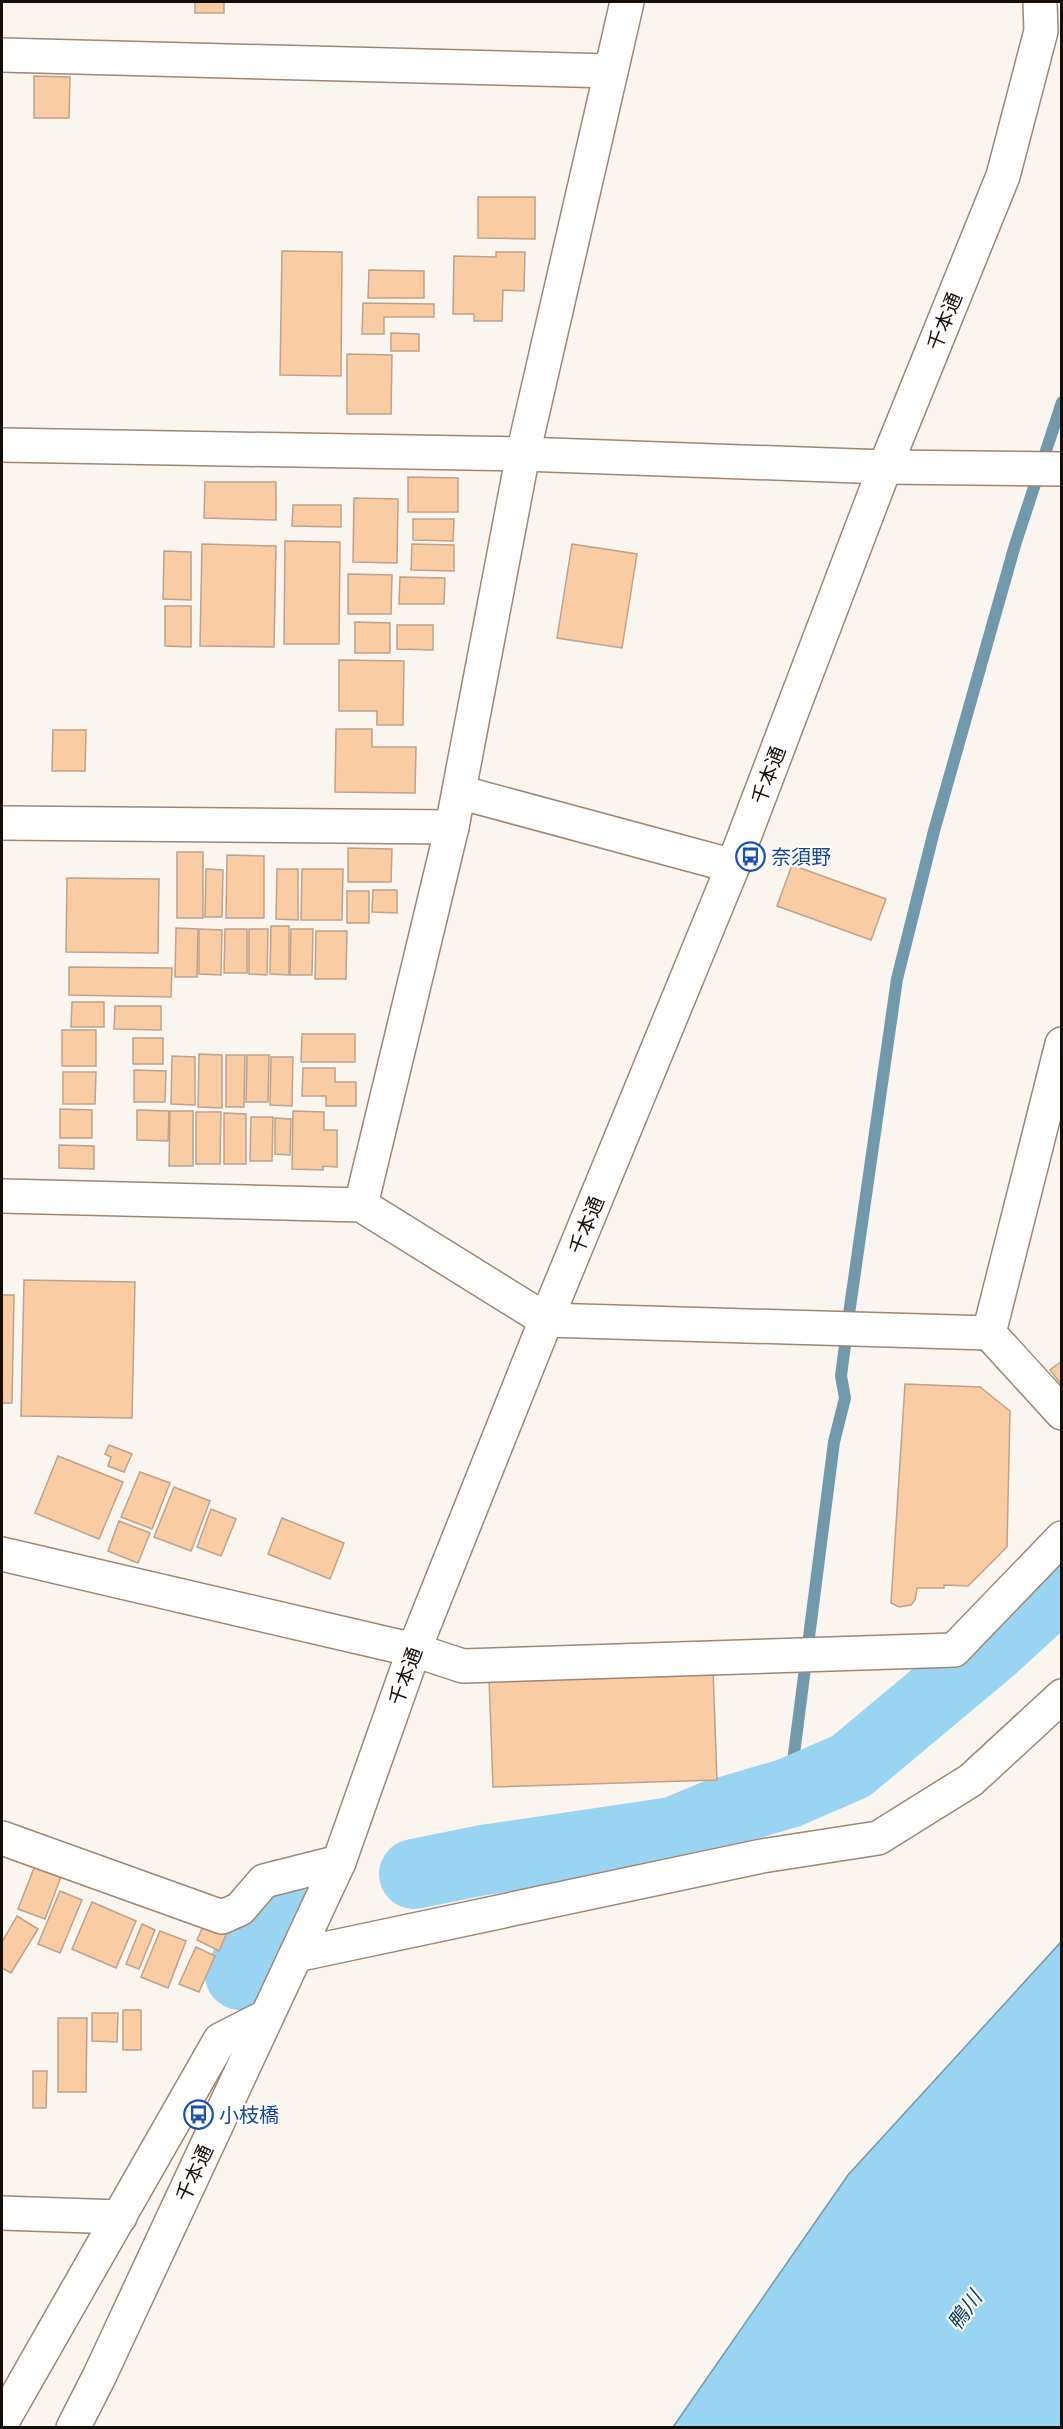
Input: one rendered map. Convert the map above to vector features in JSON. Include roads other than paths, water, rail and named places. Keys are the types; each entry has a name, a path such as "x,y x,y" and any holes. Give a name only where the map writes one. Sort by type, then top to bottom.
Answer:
{"street":[{"path":"361,1205 452,827 523,454 627,2"},
{"name":"千本通","path":"73,2427 99,2377 339,1863 414,1650 546,1320 733,866 885,467 1003,176 1041,31 1040,2"},
{"path":"2,55 611,71"},
{"path":"2,445 523,454 885,467 1062,469"},
{"path":"459,792 733,866"},
{"path":"2,823 452,827"},
{"path":"989,1333 1062,1044"},
{"path":"2,1196 361,1205 546,1320 989,1333 1062,1413"},
{"path":"2,1554 414,1650 463,1666 954,1650 1062,1538"},
{"path":"296,1955 762,1856 878,1838 971,1780 1062,1696"},
{"path":"2,1838 222,1917 240,1909 264,1881 339,1863"},
{"path":"2,2422 220,2040 267,2016"},
{"path":"2,2213 120,2217"}],"water":[{"name":"鴨川","path":"1061,1942 1061,2427 673,2427 848,2175"}],"waterway":[{"path":"789,1793 834,1442 845,1398 841,1376 897,979 934,831 1015,545 1062,402"},
{"path":"414,1874 483,1860 673,1832 714,1815 789,1793 851,1766 991,1649 1062,1584"},
{"path":"240,1975 275,1907"}],"place":[{"name":"奈須野","path":"750,856"},
{"name":"小枝橋","path":"198,2114"}]}
